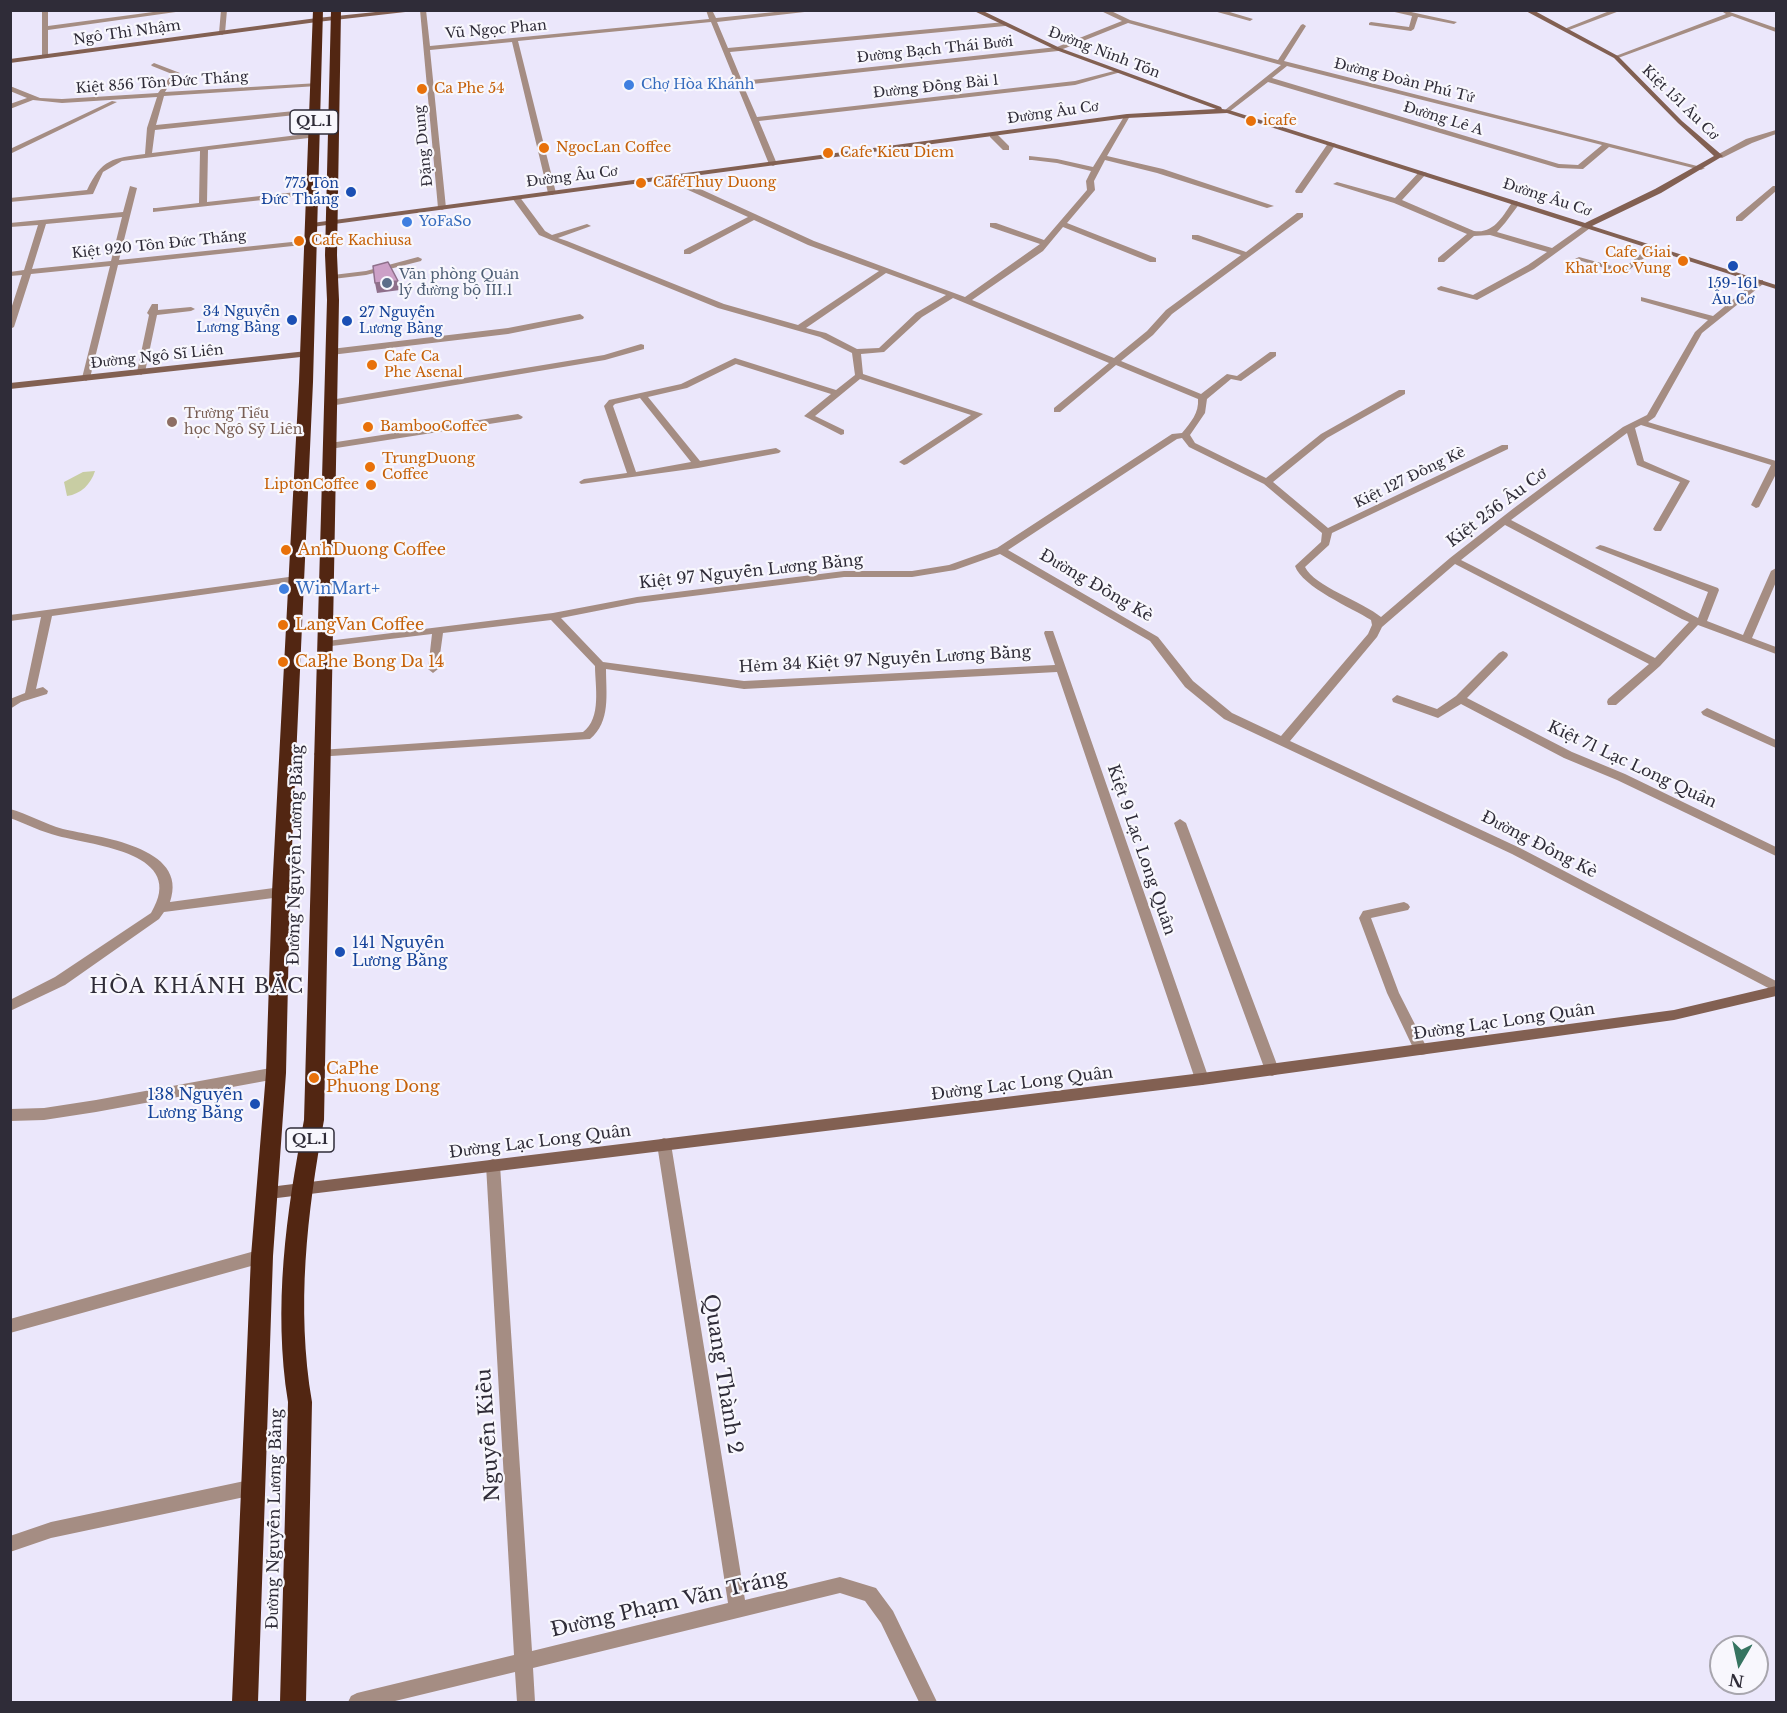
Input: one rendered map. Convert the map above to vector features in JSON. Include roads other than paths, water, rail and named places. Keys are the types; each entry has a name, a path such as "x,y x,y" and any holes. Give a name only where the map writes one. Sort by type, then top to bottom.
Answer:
{"highway":[{"name":"QL.1","path":"332,223 336,14"},
{"name":"QL.1","path":"312,225 318,15"},
{"name":"Đường Nguyễn Lương Bằng","path":"293,1702 300,1402 293,1368 294,1257 302,1187 314,1120 322,644 327,576 330,439 332,223"},
{"name":"Đường Nguyễn Lương Bằng","path":"245,1702 262,1256 269,1193 276,1073 281,892 312,225"},
{"path":"302,435 330,439"}],"street":[{"path":"45,10 45,56"},
{"path":"45,28 187,10"},
{"path":"222,33 224,10"},
{"name":"Ngô Thì Nhậm","path":"10,61 222,33 318,15 422,10"},
{"name":"Đặng Dung","path":"422,10 442,208"},
{"path":"709,10 728,50 773,164"},
{"name":"Vũ Ngọc Phan","path":"426,48 819,10"},
{"name":"Đường Ninh Tốn","path":"975,10 1058,49 1227,111"},
{"name":"Đường Đoàn Phú Tứ","path":"1102,10 1128,21 1283,63 1701,168"},
{"path":"1116,16 1125,10"},
{"path":"1213,10 1250,19"},
{"path":"1389,10 1454,22"},
{"name":"Kiệt 151 Âu Cơ","path":"1527,10 1567,29 1616,57 1680,122 1719,156 1701,168 1588,226"},
{"path":"1567,29 1619,10"},
{"path":"1722,10 1776,30"},
{"path":"1616,57 1732,14"},
{"path":"1371,24 1410,29 1416,15"},
{"name":"Đường Bạch Thái Bưởi","path":"740,83 1058,49 1128,21"},
{"path":"728,50 1005,24"},
{"path":"1227,111 1283,63 1303,26"},
{"path":"515,40 552,193"},
{"path":"148,156 151,128 161,96 167,79 177,73 154,65"},
{"name":"Đường Đồng Bài 1","path":"755,119 1075,83 1118,72"},
{"name":"Đường Lê A","path":"1267,79 1558,166 1580,166 1607,144"},
{"name":"Kiệt 856 Tôn Đức Thắng","path":"10,88 32,98 53,101 121,99 316,84"},
{"path":"1173,92 1181,105 1175,112"},
{"path":"10,107 32,98"},
{"path":"10,152 121,99"},
{"path":"151,128 314,111"},
{"name":"Đường Âu Cơ","path":"312,225 1127,116 1227,111 1776,287"},
{"path":"966,300 1046,243 1063,224 1092,190 1090,181 1095,170 1127,116"},
{"path":"1719,156 1749,141 1776,132"},
{"path":"10,200 90,192 100,171 108,164 120,159 314,135"},
{"path":"993,135 1006,148"},
{"path":"1299,191 1332,144"},
{"path":"204,149 204,204"},
{"path":"1102,157 1160,171 1270,206"},
{"path":"1032,158 1095,170"},
{"path":"1397,201 1423,173"},
{"path":"669,178 811,243 966,300 1202,398 1204,404 1200,414 1185,435 1192,445 1267,482 1327,532 1326,543 1300,566 1302,572 1320,586 1376,618 1377,625 1373,635 1283,742"},
{"path":"1337,184 1397,201 1472,234 1484,236 1493,233 1516,203"},
{"path":"86,378 133,188"},
{"path":"1739,219 1776,188"},
{"path":"156,210 314,192"},
{"path":"516,198 542,233 721,306 823,335 855,352 881,350 919,315 952,295"},
{"path":"10,225 126,214"},
{"path":"1057,410 1150,333 1169,312 1300,215"},
{"path":"687,252 754,217"},
{"path":"10,327 44,222"},
{"path":"1063,224 1154,260"},
{"path":"993,225 1046,243"},
{"path":"552,237 586,226"},
{"path":"1442,288 1474,298 1531,267 1588,226"},
{"path":"1493,233 1553,251"},
{"path":"1441,260 1472,234"},
{"path":"1195,237 1248,255"},
{"name":"Kiệt 920 Tôn Đức Thắng","path":"10,274 311,242"},
{"path":"1579,260 1624,272 1654,247"},
{"path":"333,277 366,273 418,259"},
{"path":"800,328 885,270"},
{"name":"Kiệt 256 Âu Cơ","path":"1377,625 1398,610 1454,560 1505,521 1630,428 1650,417 1699,332 1760,282"},
{"path":"1644,299 1714,320"},
{"path":"141,372 153,310 191,309"},
{"path":"331,352 508,331 580,317"},
{"path":"330,403 605,357 641,348"},
{"path":"855,352 859,375"},
{"name":"Đường Ngô Sĩ Liên","path":"10,386 307,354"},
{"path":"1202,398 1230,376 1238,379 1273,354"},
{"path":"632,475 608,406 612,402 693,383 735,361 836,393"},
{"path":"842,432 809,416 859,375"},
{"path":"859,375 978,414 904,462"},
{"path":"1267,482 1324,436 1402,392"},
{"path":"643,396 698,465"},
{"path":"330,439 518,417"},
{"path":"1640,422 1774,463 1776,466 1756,505"},
{"path":"1630,428 1640,463 1685,481 1658,529"},
{"name":"Kiệt 97 Nguyễn Lương Bằng","path":"322,644 553,616 637,600 833,575 912,574 951,568 1001,550 1175,436 1185,435"},
{"name":"Kiệt 127 Đồng Kè","path":"1327,532 1505,447"},
{"path":"584,482 776,451"},
{"path":"1505,521 1699,622 1776,651"},
{"path":"1600,548 1714,590 1699,622 1611,702"},
{"name":"Đường Đồng Kè","path":"1001,550 1154,639 1189,684 1228,716 1516,851 1776,989"},
{"path":"1454,560 1656,663"},
{"path":"1746,640 1776,571"},
{"path":"10,618 296,579"},
{"path":"30,694 47,613"},
{"path":"320,754 586,736 596,728 598,720 600,665 553,616"},
{"path":"433,669 438,631"},
{"name":"Kiệt 9 Lạc Long Quân","path":"1049,633 1202,1079"},
{"path":"1397,699 1438,714 1460,699 1503,655"},
{"name":"Hẻm 34 Kiệt 97 Nguyễn Lương Bằng","path":"600,665 744,685 1061,668"},
{"path":"10,705 30,694 43,691"},
{"name":"Kiệt 71 Lạc Long Quân","path":"1460,699 1568,755 1621,777 1776,852"},
{"path":"1707,712 1776,744"},
{"path":"10,813 58,832 124,846 144,856 164,873 167,880 167,889 160,908 145,924 60,981 10,1006"},
{"path":"1180,823 1272,1070"},
{"path":"160,908 281,892"},
{"path":"1404,907 1367,914 1365,918 1393,993 1421,1050"},
{"name":"Đường Lạc Long Quân","path":"269,1193 302,1187 1202,1079 1421,1050 1674,1015 1776,989"},
{"path":"10,1115 54,1112 276,1073"},
{"name":"Quang Thành 2","path":"664,1144 738,1610"},
{"name":"Nguyễn Kiều","path":"493,1165 526,1702"},
{"path":"10,1326 262,1256"},
{"path":"10,1544 51,1530 254,1487"},
{"name":"Đường Phạm Văn Tráng","path":"357,1702 840,1585 870,1594 887,1617 928,1702"}],"place":[{"name":"Chợ Hòa Khánh","path":"629,85"},
{"name":"Ca Phe 54","path":"422,89"},
{"name":"icafe","path":"1251,121"},
{"name":"NgocLan Coffee","path":"544,148"},
{"name":"Cafe Kieu Diem","path":"828,153"},
{"name":"CafeThuy Duong","path":"641,183"},
{"name":"775 Tôn Đức Thắng","path":"351,192"},
{"name":"YoFaSo","path":"407,222"},
{"name":"Cafe Kachiusa","path":"299,241"},
{"name":"Cafe Giai Khat Loc Vung","path":"1683,261"},
{"name":"159-161 Âu Cơ","path":"1733,266"},
{"name":"Văn phòng Quản lý đường bộ III.1","path":"387,283"},
{"name":"34 Nguyễn Lương Bằng","path":"292,320"},
{"name":"27 Nguyễn Lương Bằng","path":"347,321"},
{"name":"Cafe Ca Phe Asenal","path":"372,365"},
{"name":"Trường Tiểu học Ngô Sỹ Liên","path":"172,422"},
{"name":"BambooCoffee","path":"368,427"},
{"name":"TrungDuong Coffee","path":"370,467"},
{"name":"LiptonCoffee","path":"371,485"},
{"name":"AnhDuong Coffee","path":"286,550"},
{"name":"WinMart+","path":"284,589"},
{"name":"LangVan Coffee","path":"283,625"},
{"name":"CaPhe Bong Da 14","path":"283,662"},
{"name":"141 Nguyễn Lương Bằng","path":"340,952"},
{"name":"CaPhe Phuong Dong","path":"314,1078"},
{"name":"138 Nguyễn Lương Bằng","path":"255,1104"}],"district":[{"name":"HÒA KHÁNH BẮC","path":"197,987"}]}
